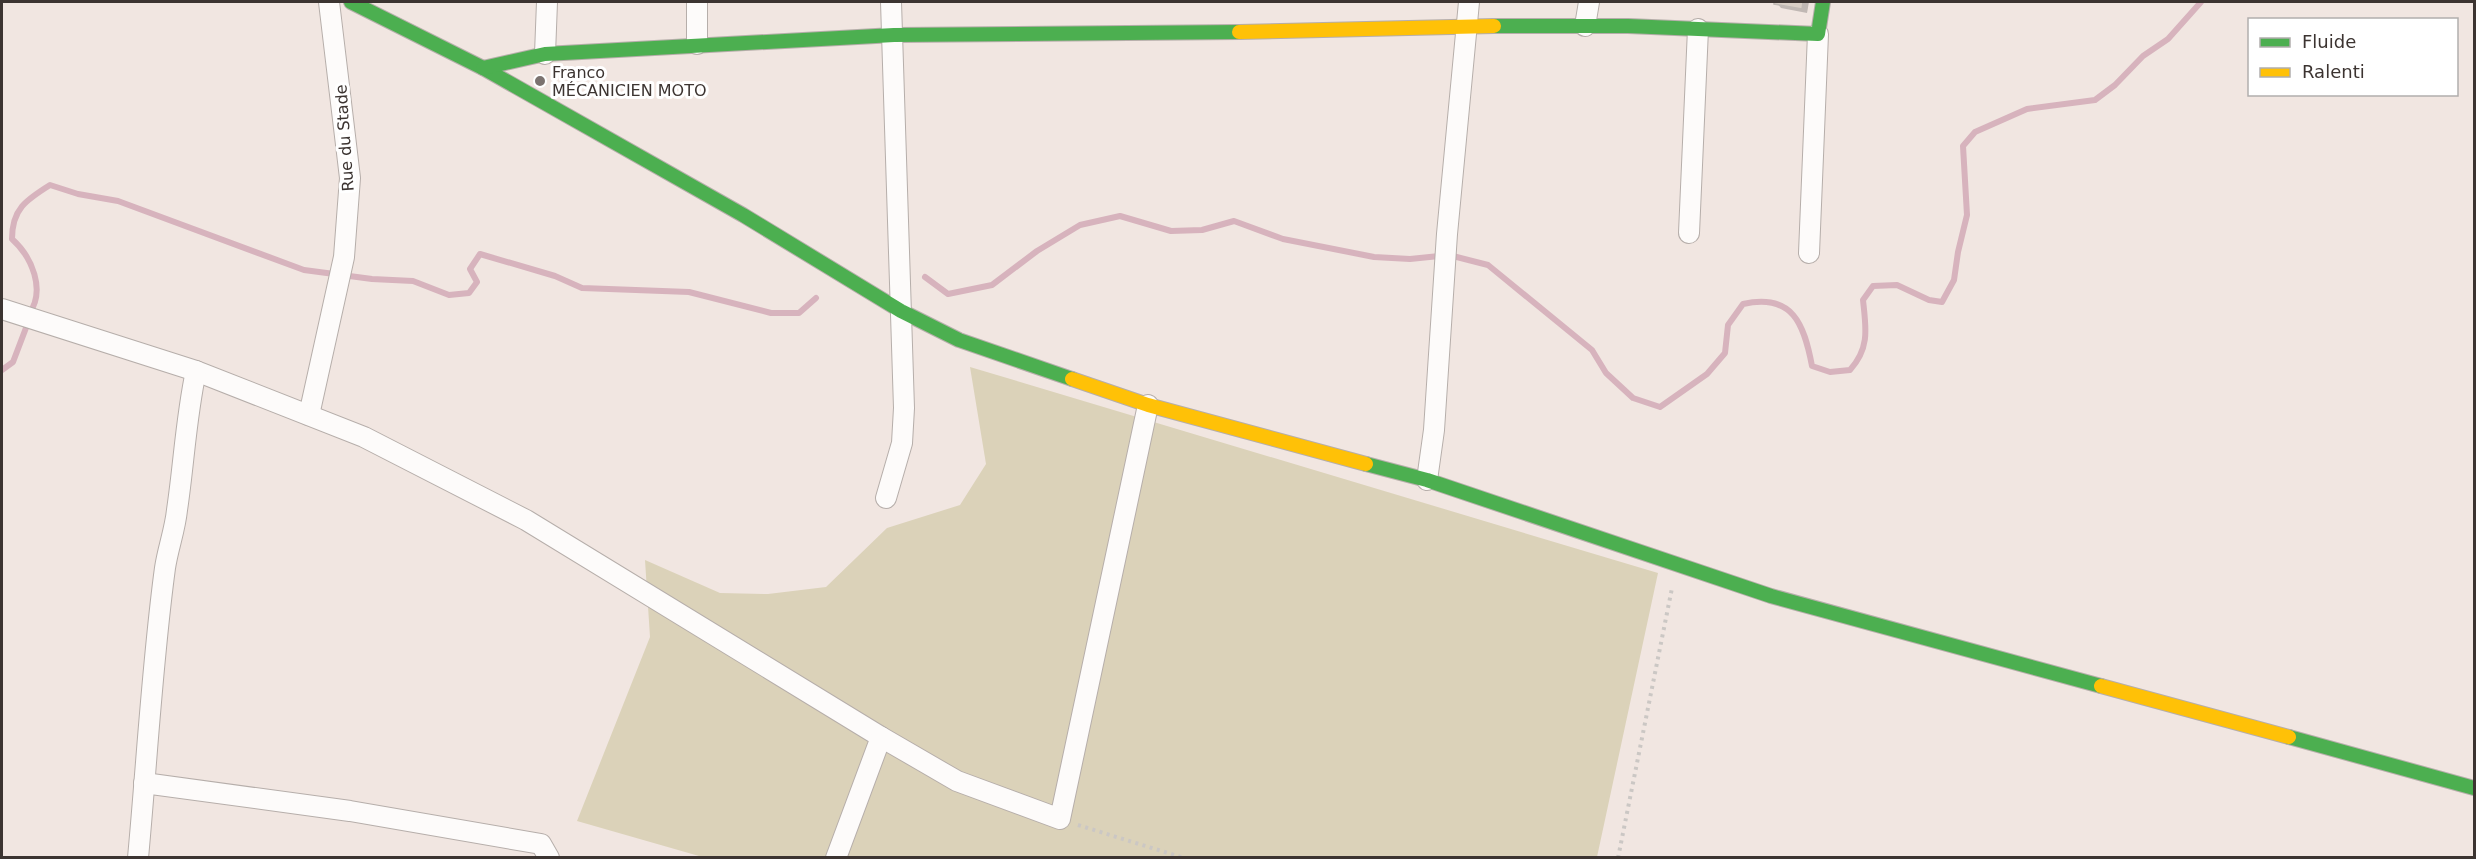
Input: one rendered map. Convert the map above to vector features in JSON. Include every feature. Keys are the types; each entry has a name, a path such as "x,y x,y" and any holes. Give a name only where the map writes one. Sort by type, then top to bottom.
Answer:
{"street":[{"name":"Rue du Stade","path":"309,415 340,279 346,241 350,178 329,2"},
{"path":"351,2 483,68 743,215 901,312 959,340 1148,405 1427,480 1771,597 2475,788"},
{"path":"545,54 547,2"},
{"path":"697,2 697,44"},
{"path":"886,498 902,443 904,408 894,35 891,2"},
{"path":"1427,480 1434,430 1447,234 1469,2"},
{"path":"1586,26 1589,2"},
{"path":"1809,252 1818,34 1823,2"},
{"path":"483,68 545,54 894,35 1096,34 1467,26 1586,26 1818,34"},
{"path":"1689,233 1698,29"},
{"path":"2,309 196,371 364,437 526,520 957,781 1060,819 1148,405"},
{"path":"138,858 166,565 175,524 188,406 196,371"},
{"path":"836,858 881,737"},
{"path":"144,783 350,812 541,844 549,858"}],"path":[{"path":"1618,858 1676,566"},
{"path":"1060,819 1184,858"}],"shaded area":[{"path":"970,367 1658,573 1597,857 706,858 577,821 650,637 645,560 720,593 768,594 826,587 887,528 960,505 986,464"}],"building":[{"path":"1774,2 1803,2 1802,9 1774,4"}],"waterway":[{"path":"925,277 948,294 992,285 1037,251 1080,225 1120,216 1171,231 1202,230 1234,221 1283,239 1374,257 1410,259 1449,255 1488,265 1592,350 1606,373 1633,398 1660,407 1707,374 1725,353 1728,325 1743,304 1774,303 1785,308 1800,325 1812,366 1830,372 1850,370 1864,346 1863,300 1873,286 1897,285 1929,300 1942,302 1954,280 1967,215 1963,146 1975,132 2027,109 2095,100 2115,85 2143,56 2168,39 2201,2"},
{"path":"29,314 34,305 36,284 31,264 12,239 13,229 22,206 50,185 78,194 118,201 304,270 372,279 413,281 449,295 469,293 477,282 470,269 480,254 555,276 582,288 689,292 771,313 799,313 816,298"},
{"path":"2,370 13,362 29,320"}],"traffic: fast":[{"path":"351,2 483,68 743,215 901,311 959,340 1072,379"},
{"path":"1494,26 1628,26 1818,34 1823,2"},
{"path":"483,68 545,54 894,35 1239,32"},
{"path":"1366,464 1427,480 1771,596 2101,686"},
{"path":"2289,737 2474,788"}],"traffic: slow":[{"path":"1239,32 1494,26"},
{"path":"1072,379 1148,405 1366,464"},
{"path":"2101,686 2289,737"}],"place":[{"name":"Franco MÉCANICIEN MOTO","path":"540,81"}]}
